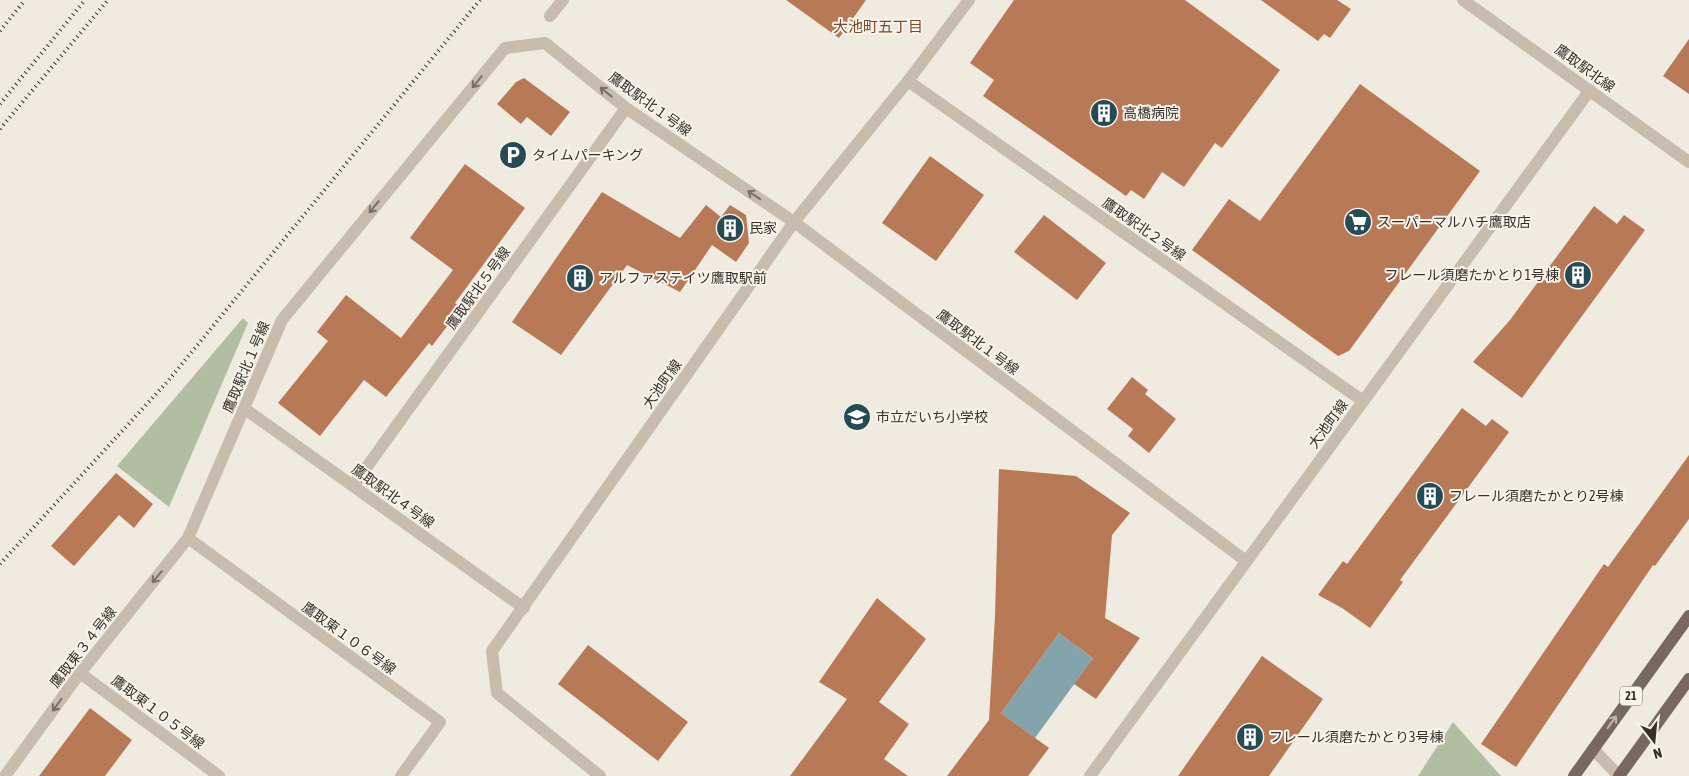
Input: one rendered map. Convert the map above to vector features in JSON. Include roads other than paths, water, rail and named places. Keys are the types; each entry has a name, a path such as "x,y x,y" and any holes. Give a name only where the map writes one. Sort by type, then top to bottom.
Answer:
{"main road":[{"name":"21","path":"1574,776 1689,616"},
{"path":"1619,776 1689,679"}],"street":[{"path":"550,16 563,0"},
{"name":"大池町線","path":"600,776 497,693 492,651 794,222 908,81 969,0"},
{"name":"鷹取駅北線","path":"1463,0 1689,162"},
{"name":"鷹取駅北１号線","path":"188,538 282,320 505,48 545,43 626,108 794,222 1246,561"},
{"name":"鷹取駅北２号線","path":"908,81 1363,401"},
{"name":"大池町線","path":"1090,776 1590,90"},
{"name":"鷹取駅北５号線","path":"353,486 626,108"},
{"name":"鷹取駅北４号線","path":"245,409 524,608"},
{"name":"鷹取東３４号線","path":"5,776 80,673 188,538"},
{"name":"鷹取東１０６号線","path":"188,538 440,722 401,776"},
{"name":"鷹取東１０５号線","path":"80,673 219,776"},
{"path":"1593,749 1619,776"}],"water":[{"path":"1059,633 1093,658 1035,738 1001,713"}],"railway":[{"path":"0,31 25,0"},
{"path":"0,104 85,0"},
{"path":"0,129 108,0"},
{"path":"0,564 168,381 480,0"}],"place":[{"name":"高橋病院","path":"1104,113"},
{"name":"タイムパーキング","path":"513,155"},
{"name":"スーパーマルハチ鷹取店","path":"1358,222"},
{"name":"民家","path":"730,228"},
{"name":"フレール須磨たかとり1号棟","path":"1578,275"},
{"name":"アルファステイツ鷹取駅前","path":"580,278"},
{"name":"市立だいち小学校","path":"857,417"},
{"name":"フレール須磨たかとり2号棟","path":"1430,496"},
{"name":"フレール須磨たかとり3号棟","path":"1250,737"}],"district":[{"name":"大池町五丁目","path":"878,27"}]}
